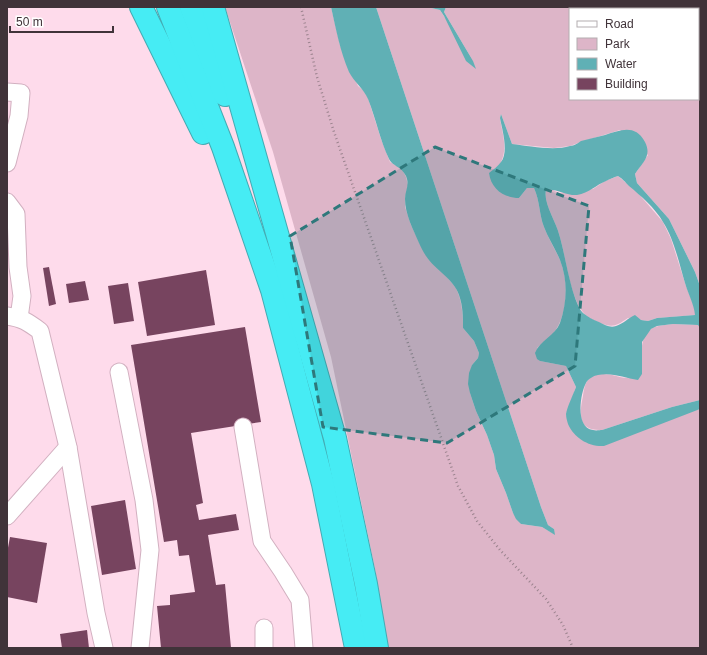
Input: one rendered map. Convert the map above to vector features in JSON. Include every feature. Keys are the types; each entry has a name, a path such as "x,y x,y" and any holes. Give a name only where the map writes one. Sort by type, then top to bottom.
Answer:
{"highway":[{"path":"141,7 282,287"},
{"path":"168,7 223,147 282,287 334,438 366,584 377,648"},
{"path":"191,7 242,139 282,287"},
{"path":"213,7 282,287 356,648"}],"lane":[{"path":"7,92 21,94 19,116 7,163"},
{"path":"7,202 16,214 18,267 22,296 13,317 27,321 40,331 68,447 96,613 104,648"},
{"path":"119,372 144,500 150,550 140,648"},
{"path":"243,427 262,541 300,600 304,648"},
{"path":"7,516 68,447"},
{"path":"264,628 264,648"}],"path":[{"path":"301,7 317,77 334,132 458,486 477,521 495,544 546,599 563,625 573,648"}],"highlighted area":[{"path":"435,147 589,206 575,366 447,443 323,427 290,236"}],"green space":[{"path":"225,7 331,7 340,45 358,86 364,91 368,98 390,162 402,169 406,177 408,185 405,198 405,207 411,225 420,244 456,288 460,298 463,328 474,341 479,353 478,358 472,365 470,393 487,435 494,455 496,469 513,513 521,524 542,527 554,534 554,529 548,525 541,507 376,7 427,7 440,10 473,61 444,12 446,7 676,7 569,8 569,100 699,100 700,34 700,286 695,272 669,219 637,183 635,174 648,155 620,130 570,146 554,148 512,144 501,114 500,118 504,146 501,162 519,198 527,188 534,188 544,227 563,269 566,298 562,318 550,338 537,348 540,361 566,366 576,387 566,415 580,439 700,409 700,648 388,648 375,569 331,357 273,152"},
{"path":"618,176 638,193 663,222 671,239 696,315 657,318 648,321 628,318 611,326 600,323 588,317 582,311 571,285 557,229 546,201 546,190 551,189 559,193 593,189 605,181"},
{"path":"673,324 699,325 700,400 672,407 602,430 594,430 584,425 581,409 584,388 589,379 600,374 609,374 629,378 642,374 642,344 647,333 656,327"}],"water":[{"path":"331,7 376,7 541,507 548,525 554,529 555,535 542,527 521,524 513,513 496,469 494,455 487,435 470,393 468,384 469,373 472,365 478,358 479,353 474,341 463,328 462,307 457,289 430,261 419,243 405,205 408,182 406,176 402,170 390,161 368,99 349,72 341,48"},
{"path":"427,7 446,7 444,12 473,61 476,69 466,61 440,10"},
{"path":"501,114 512,144 541,148 573,146 581,141 622,130 632,131 641,136 648,151 646,159 635,174 637,183 669,219 695,272 700,286 700,328 698,325 673,324 657,326 651,329 642,342 642,374 638,380 608,374 594,376 588,380 584,388 580,410 581,417 587,428 602,430 672,407 700,400 700,409 604,446 593,445 583,441 571,429 566,418 566,414 576,387 566,366 540,361 537,359 535,353 540,345 555,331 560,323 566,292 563,268 544,227 534,188 527,188 519,198 513,198 499,192 492,184 489,173 501,162 505,147 500,118","holes":["618,176 652,207 667,229 676,251 695,315 657,318 648,321 641,320 635,315 619,325 612,327 589,317 583,313 579,307 575,298 557,229 546,201 546,190 554,190 577,195 585,193"]}],"building":[{"path":"49,267 56,304 49,306 43,268"},
{"path":"206,270 215,325 147,336 138,282"},
{"path":"85,281 89,300 69,303 66,284"},
{"path":"128,283 134,321 114,324 108,286"},
{"path":"245,327 261,422 191,433 203,503 196,505 199,520 236,514 239,530 208,535 216,585 225,584 231,648 161,648 157,606 170,605 170,595 195,592 189,555 179,556 177,540 164,542 131,345"},
{"path":"125,500 136,569 102,575 91,506"},
{"path":"10,537 47,543 37,603 7,597 7,553"},
{"path":"87,630 89,648 62,648 60,634"}]}
